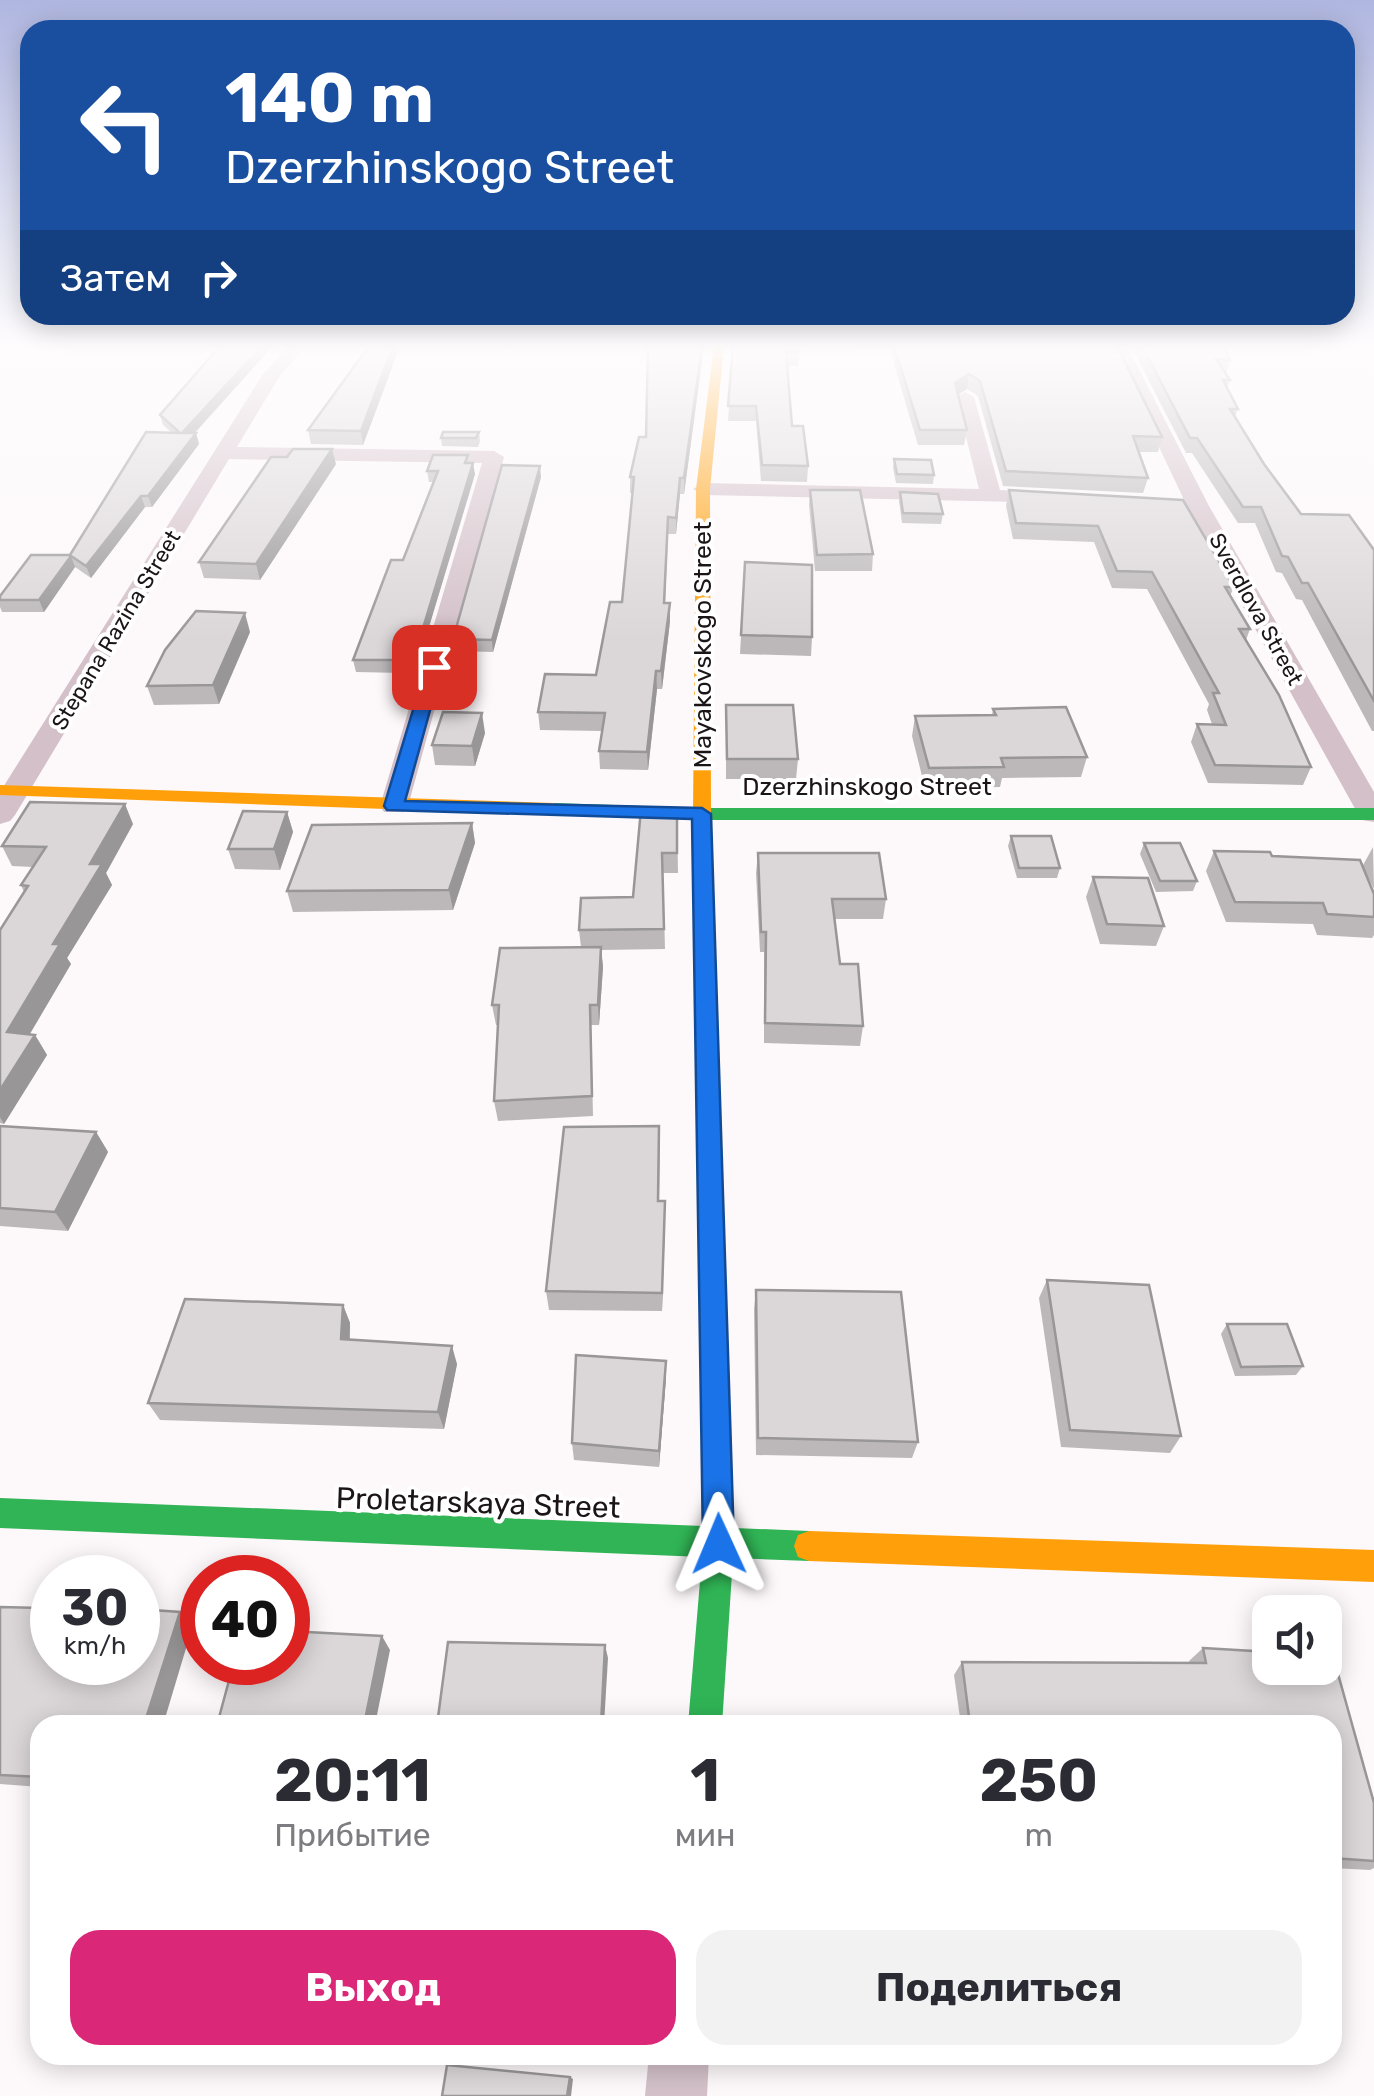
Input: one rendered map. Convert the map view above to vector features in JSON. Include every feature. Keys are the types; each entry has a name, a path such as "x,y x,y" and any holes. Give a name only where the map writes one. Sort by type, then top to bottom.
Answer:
{"street":[{"name":"Stepana Razina Street","path":"0,814 9,790 229,444"},
{"name":"Mayakovskogo Street","path":"706,1715 719,1544 702,814 703,489 708,444"},
{"path":"977,444 991,495"},
{"name":"Sverdlova Street","path":"1162,444 1189,506 1373,814"},
{"path":"223,454 494,458 394,806"},
{"path":"703,489 1066,499"},
{"name":"Dzerzhinskogo Street","path":"9,790 702,814 1373,814"},
{"name":"Proletarskaya Street","path":"0,1512 719,1544 1374,1566"},
{"path":"676,2096 678,2065"}],"building":[{"path":"139,444 188,444 86,566 71,556 39,600 0,600 31,555 70,555"},
{"path":"637,444 689,444 676,518 668,517 664,603 670,603 661,671 656,671 647,752 599,751 605,713 538,712 545,674 596,675 610,602 622,602 634,477 630,477"},
{"path":"760,444 805,444 808,466 762,465"},
{"path":"998,444 1136,444 1148,478 1006,471"},
{"path":"1201,444 1252,444 1301,514 1349,515 1374,550 1374,701 1308,583 1302,583 1288,557 1282,556 1261,507 1243,507"},
{"path":"293,449 332,449 256,564 199,562 271,457 287,457"},
{"path":"433,455 468,455 465,463 473,463 420,638 408,637 401,660 353,660 391,560 403,560 438,471 427,471"},
{"path":"894,459 931,460 934,475 897,474"},
{"path":"502,465 540,466 492,640 453,639"},
{"path":"810,490 860,490 873,554 817,555"},
{"path":"1009,490 1183,500 1234,587 1225,587 1250,629 1239,629 1279,695 1311,767 1215,765 1197,724 1226,725 1213,693 1219,693 1152,572 1117,571 1098,526 1016,523"},
{"path":"900,492 938,494 943,514 903,513"},
{"path":"745,562 812,565 812,637 741,635"},
{"path":"196,611 245,613 213,685 147,686 165,650"},
{"path":"726,705 793,705 798,759 727,759"},
{"path":"1066,707 1087,757 1001,758 1004,767 929,768 915,716 996,715 993,709"},
{"path":"443,712 482,713 472,746 432,745"},
{"path":"30,802 125,804 90,864 102,864 53,944 60,944 7,1032 35,1035 0,1090 0,930 28,886 21,885 46,847 2,846"},
{"path":"641,809 677,810 677,853 662,853 664,929 579,930 581,898 633,897"},
{"path":"243,811 287,812 274,849 228,849"},
{"path":"472,823 449,890 287,891 312,825"},
{"path":"1011,836 1051,836 1060,868 1019,868"},
{"path":"1144,843 1180,843 1197,881 1160,881"},
{"path":"1214,851 1360,860 1374,894 1374,917 1327,914 1323,903 1235,902"},
{"path":"758,853 879,853 886,899 832,899 840,964 858,964 863,1026 765,1023 766,932 761,932"},
{"path":"1093,877 1148,878 1164,926 1107,924"},
{"path":"601,947 598,1005 590,1005 592,1096 494,1101 499,1005 492,1005 500,948"},
{"path":"0,1126 96,1132 55,1212 0,1208"},
{"path":"659,1126 658,1201 665,1201 662,1293 546,1291 564,1127"},
{"path":"1047,1280 1149,1285 1181,1436 1070,1430"},
{"path":"756,1290 901,1292 918,1442 758,1438"},
{"path":"185,1299 343,1305 341,1339 452,1346 438,1412 148,1403"},
{"path":"1227,1324 1287,1324 1303,1366 1241,1367"},
{"path":"576,1355 666,1361 659,1451 572,1443"},
{"path":"0,1607 30,1608 30,1685 157,1685 147,1715 30,1715 30,1776 0,1775"},
{"path":"160,1611 180,1612 160,1675"},
{"path":"310,1632 382,1636 366,1715 220,1715 228,1685 310,1685"},
{"path":"448,1642 605,1645 602,1715 438,1715"},
{"path":"1203,1648 1252,1651 1252,1685 1341,1685 1374,1803 1374,1861 1342,1859 1342,1715 969,1715 962,1662 1206,1663"},
{"path":"447,2065 570,2077 567,2096 442,2096"}],"traffic: fast":[{"path":"554,809 702,814 1374,814"},
{"path":"706,1715 719,1543 707,1039"},
{"path":"0,1513 809,1546"}],"traffic: slow":[{"path":"707,1039 702,814 703,489 708,444"},
{"path":"0,790 554,809"},
{"path":"809,1546 1374,1566"}],"route":[{"path":"434,667 394,806 702,814 719,1544"}]}
